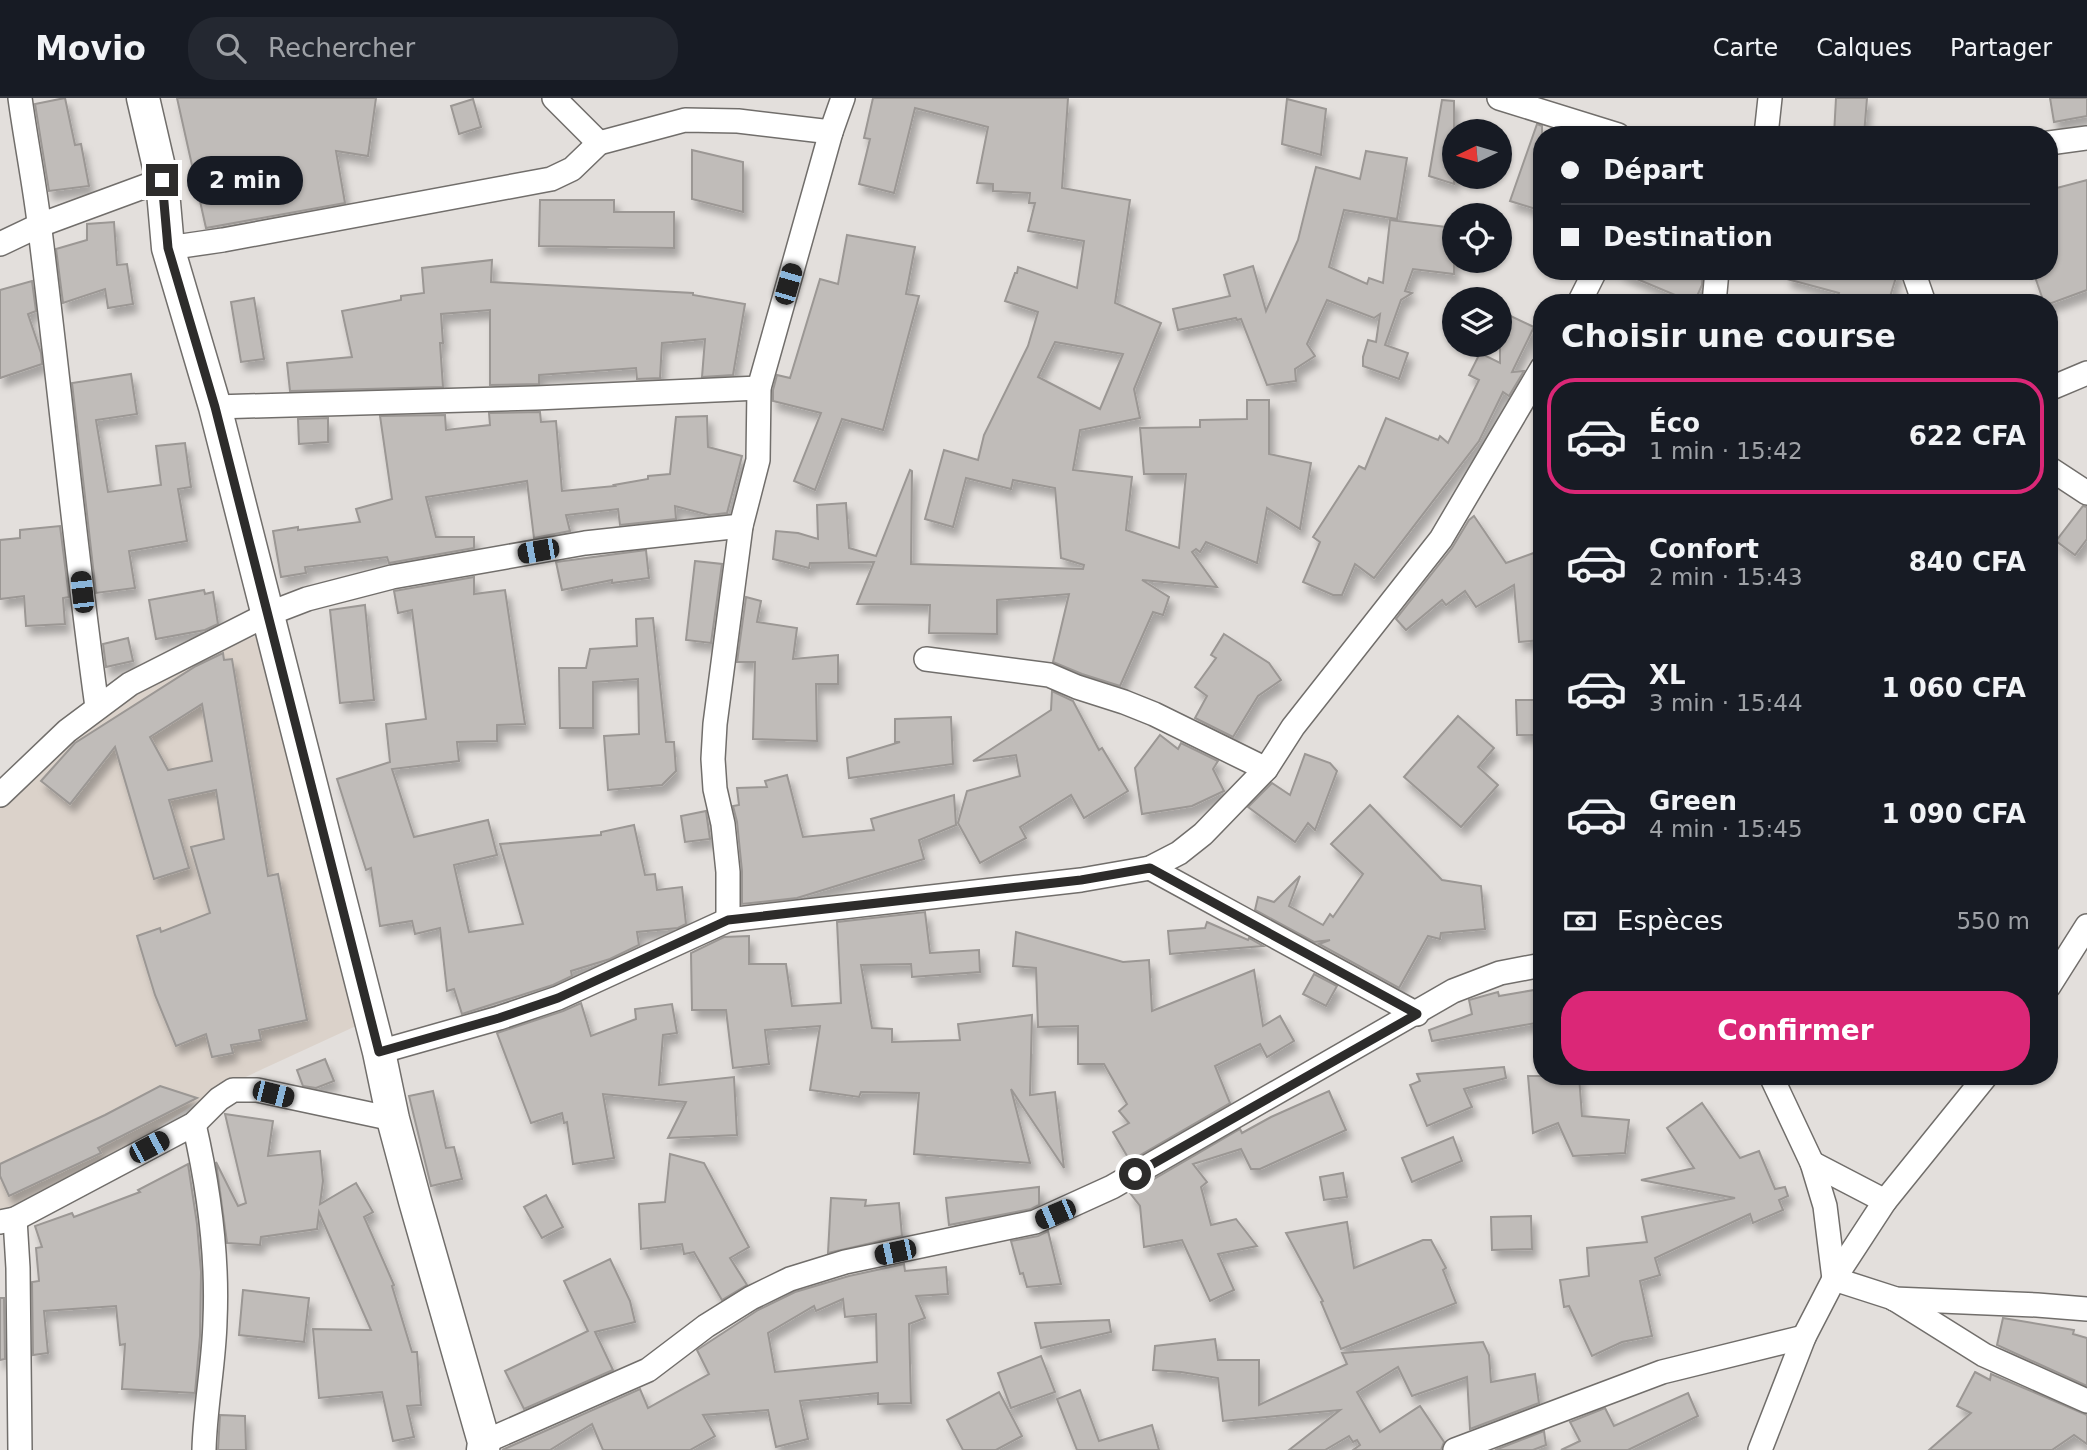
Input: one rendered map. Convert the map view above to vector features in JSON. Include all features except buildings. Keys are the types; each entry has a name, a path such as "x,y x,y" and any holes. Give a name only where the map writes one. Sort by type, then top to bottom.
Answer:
{"main road":[{"path":"143,98 162,180 168,248 215,407 379,1052 393,1119 484,1446"}],"street":[{"path":"20,98 40,225 97,707"},
{"path":"554,98 599,143"},
{"path":"728,920 728,872 713,759 715,724 741,526 758,460 758,388 843,98"},
{"path":"1499,98 1589,126"},
{"path":"1767,126 1770,98"},
{"path":"168,248 551,180 572,169 599,143 685,120 737,121 831,132"},
{"path":"2058,142 2087,138"},
{"path":"0,244 40,225 162,180"},
{"path":"2058,385 2087,373"},
{"path":"379,1052 558,998 728,920 1081,880 1150,868 1179,853 1203,834 1266,769 1293,727 1441,539 1533,383"},
{"path":"215,407 536,398 758,388"},
{"path":"2058,474 2087,493"},
{"path":"0,795 67,731 130,684 268,614 347,588 404,575 585,543 741,526"},
{"path":"926,659 1049,675 1154,714 1266,769"},
{"path":"1150,868 1417,1014"},
{"path":"2058,972 2087,926"},
{"path":"484,1446 648,1370 717,1319 790,1279 845,1262 1035,1222 1075,1206 1112,1188 1453,991 1500,973 1533,967"},
{"path":"1775,1085 1812,1163 1825,1206 1834,1279"},
{"path":"1760,1450 1804,1337 1834,1279 1885,1201 1979,1085"},
{"path":"20,1450 18,1268 7,1220 194,1124 219,1099 233,1090 257,1090 393,1119"},
{"path":"194,1124 204,1165 216,1264 215,1323 204,1450"},
{"path":"1812,1163 1885,1201"},
{"path":"1834,1279 1893,1298 1984,1355 2087,1401"},
{"path":"1893,1298 2087,1309"},
{"path":"1455,1450 1662,1372 1804,1337"}],"shaded area":[{"path":"258,635 356,1026 213,1092 150,1133 20,1205 0,1209 0,808 82,729 173,670"}],"route":[{"path":"162,180 168,248 215,407 379,1052 499,1018 558,998 728,920 1081,880 1150,868 1417,1014 1135,1174"}]}
